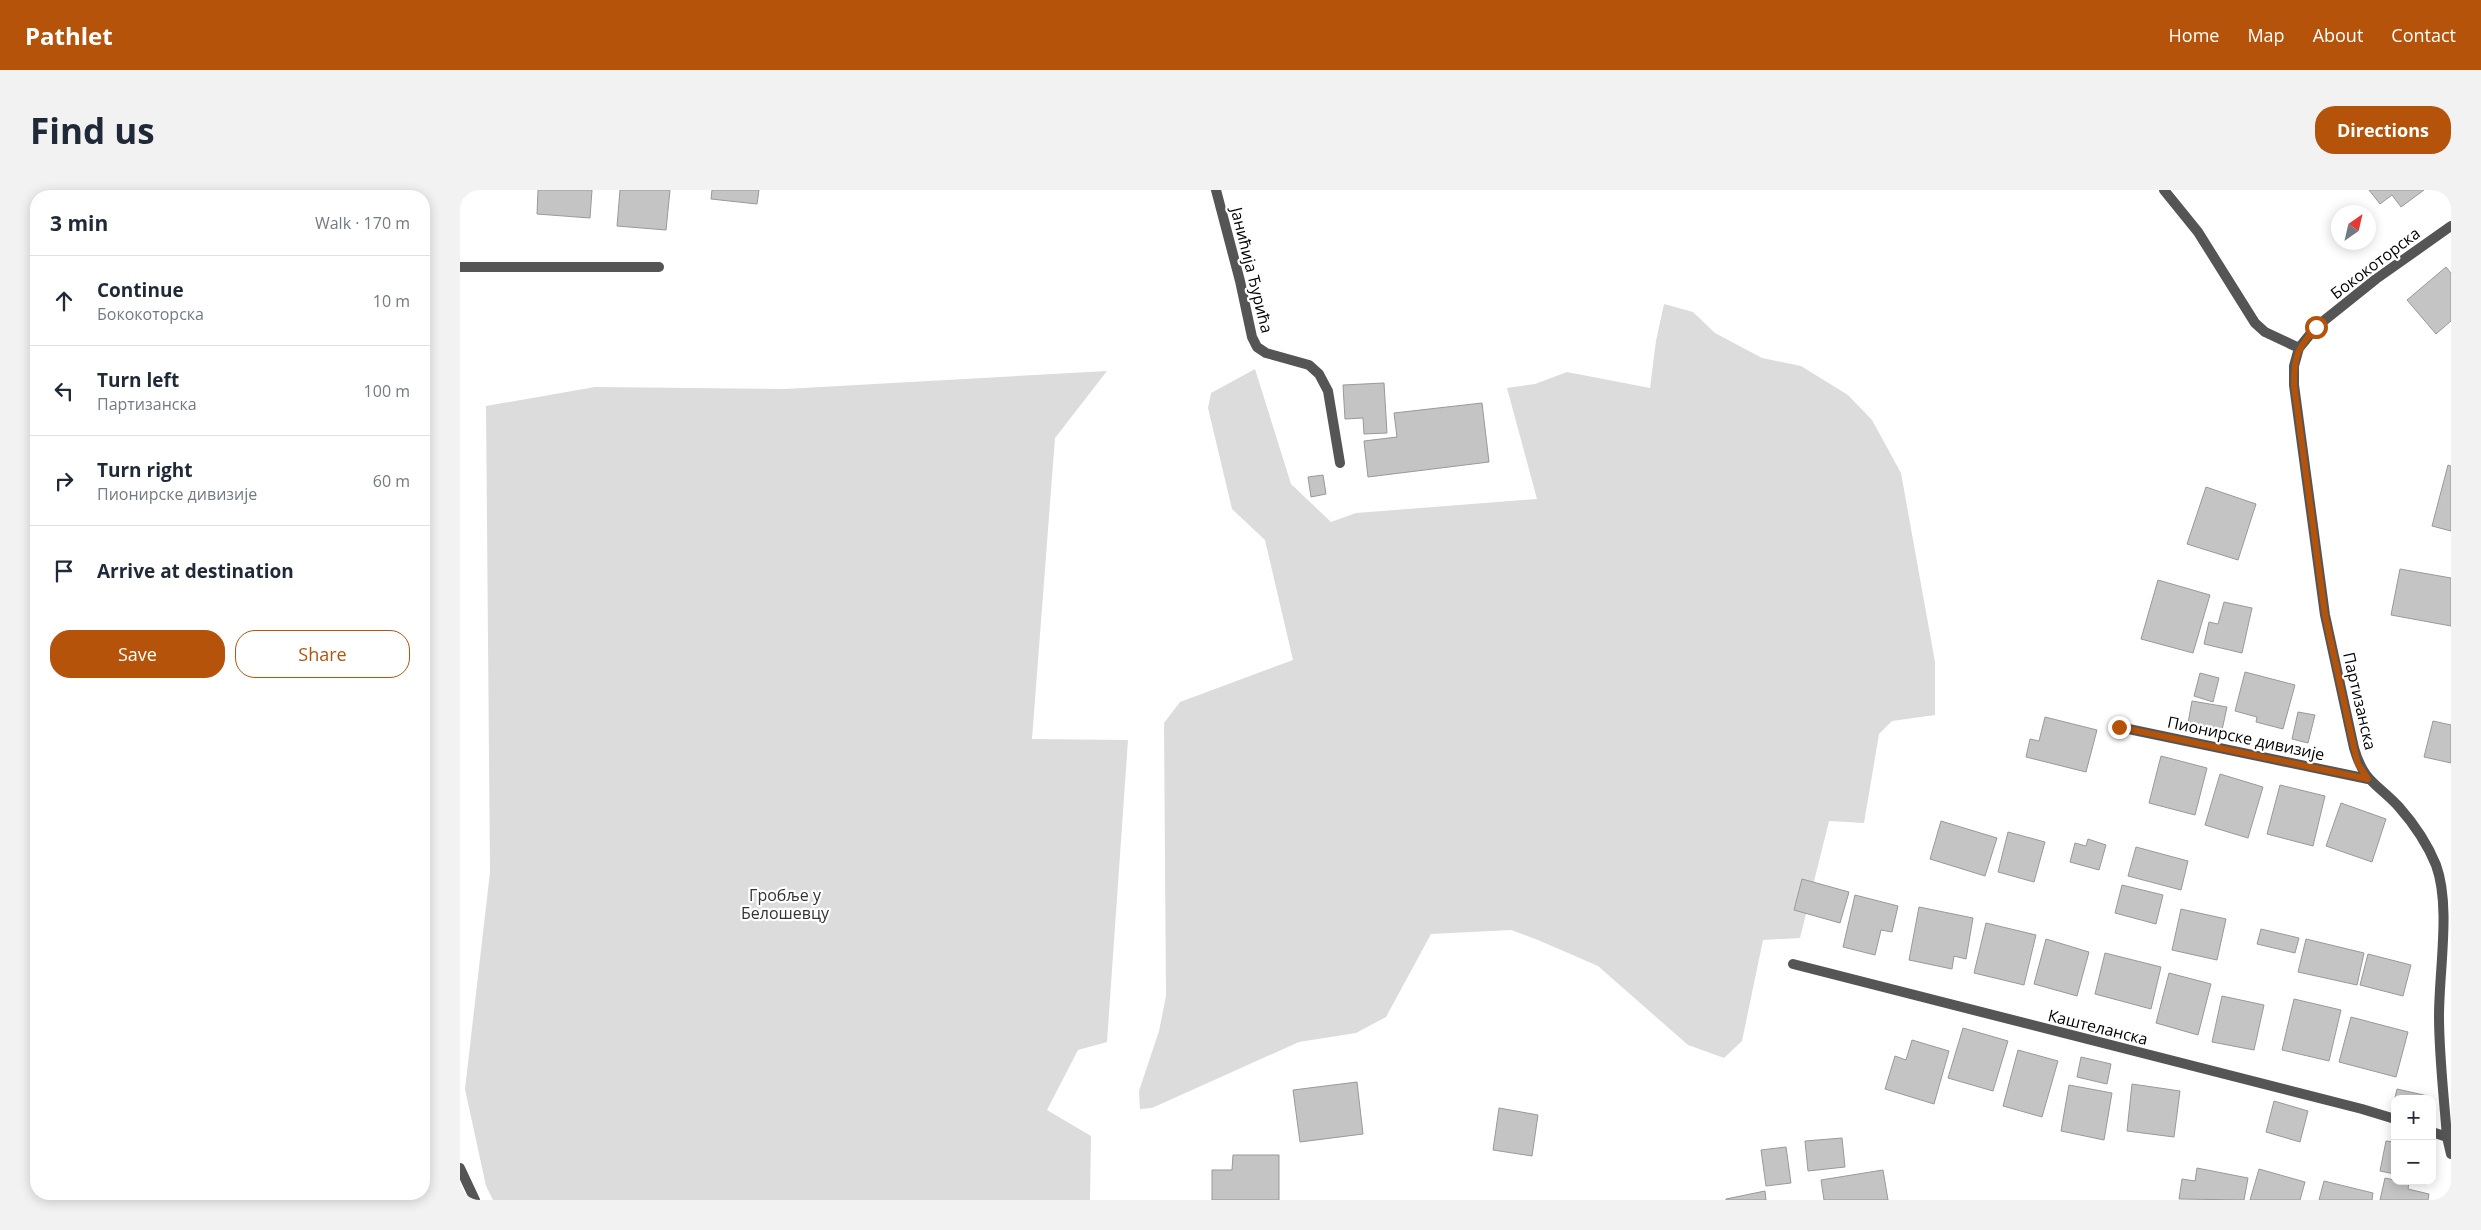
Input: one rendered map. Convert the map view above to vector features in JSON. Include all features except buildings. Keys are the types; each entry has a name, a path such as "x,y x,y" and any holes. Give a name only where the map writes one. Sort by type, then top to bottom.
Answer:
{"street":[{"name":"Јанићија Ђурића","path":"1216,190 1240,281 1252,337 1257,347 1266,353 1309,365 1319,374 1328,391 1340,463"},
{"path":"2164,190 2198,232 2255,323 2265,332 2299,348"},
{"name":"Бококоторска","path":"2299,348 2316,327 2376,279 2451,226"},
{"path":"460,267 659,267"},
{"name":"Партизанска","path":"2299,348 2294,366 2294,385 2325,615 2358,764 2368,779 2398,805 2415,826 2436,866 2444,890 2439,1018 2447,1137 2451,1154"},
{"name":"Пионирске дивизије","path":"2119,727 2368,779"},
{"name":"Каштеланска","path":"1793,964 2391,1118"},
{"path":"2436,1133 2447,1137"},
{"path":"460,1168 475,1200"}],"green space":[{"path":"1664,304 1693,312 1715,333 1762,358 1801,366 1848,395 1872,420 1901,473 1935,662 1935,715 1892,721 1879,734 1864,823 1829,821 1800,938 1763,940 1742,1041 1724,1058 1688,1045 1598,966 1511,930 1431,934 1386,1017 1356,1033 1299,1042 1152,1108 1140,1109 1139,1091 1159,1031 1166,996 1164,723 1180,702 1293,660 1265,540 1232,509 1208,408 1211,393 1255,369 1291,484 1331,522 1356,513 1537,499 1507,388 1535,384 1567,372 1650,388 1656,341"},
{"name":"Гробље у Белошевцу","path":"1107,371 1055,438 1032,739 1128,740 1107,1042 1078,1050 1047,1110 1091,1136 1090,1200 493,1200 486,1186 465,1089 490,872 486,406 595,387 785,389"}],"route":[{"path":"2119,727 2368,779 2358,764 2325,615 2294,385 2294,366 2299,348 2316,327"}]}
